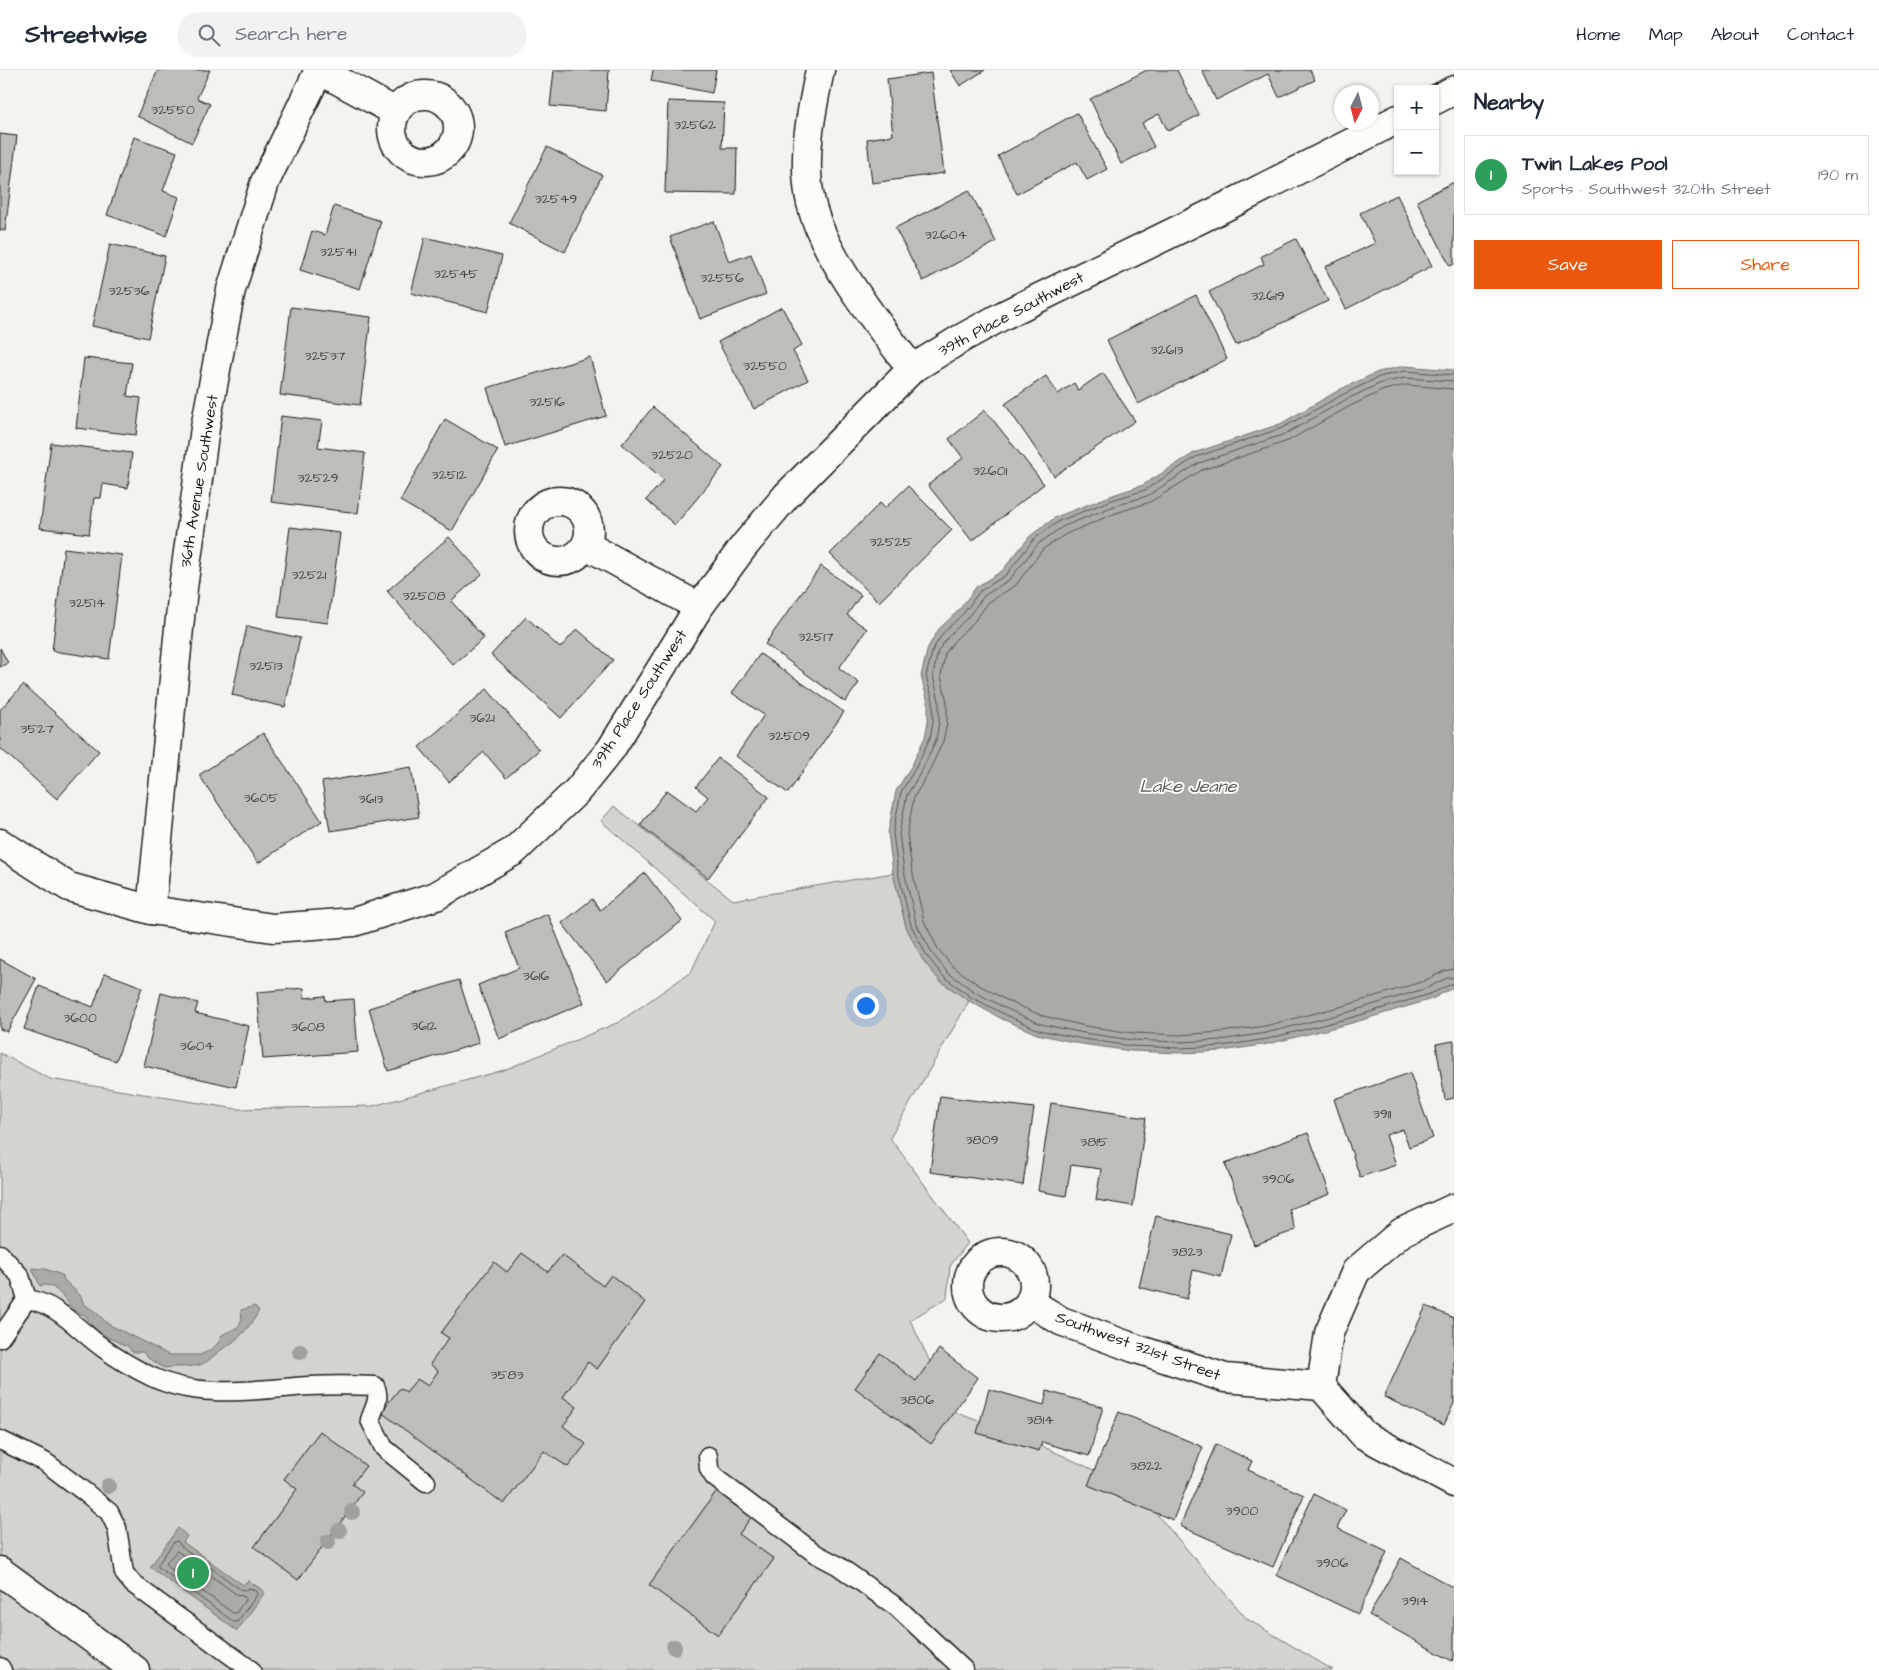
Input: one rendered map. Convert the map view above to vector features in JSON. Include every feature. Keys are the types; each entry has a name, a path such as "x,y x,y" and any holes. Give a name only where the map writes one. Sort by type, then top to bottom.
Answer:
{"street":[{"name":"36th Avenue Southwest","path":"151,910 183,588 205,428 231,290 265,182 319,70 396,112"},
{"path":"820,70 809,135 808,165 811,203 828,246 850,283 874,320 912,369"},
{"path":"1439,98 1454,90"},
{"name":"39th Place Southwest","path":"0,843 69,887 151,910 273,928 354,922 436,896 514,851 577,790 611,748 699,607 744,546 787,495 912,369 1004,315 1227,206 1394,121"},
{"path":"586,545 699,607"},
{"path":"1454,1208 1402,1232 1356,1271 1329,1333 1322,1386 1364,1435 1454,1484"},
{"name":"Southwest 321st Street","path":"1030,1302 1061,1321 1134,1348 1225,1378 1322,1386"},
{"path":"0,1570 135,1670"}],"lane":[{"path":"0,1254 20,1276 27,1299"},
{"path":"0,1338 27,1299"},
{"path":"27,1299 46,1305 59,1312 114,1356 152,1378 163,1382 189,1388 217,1391 310,1386 375,1386 378,1393 377,1401 370,1420 384,1448 426,1482"},
{"path":"0,1440 45,1462 109,1512 117,1528 124,1572 133,1584 251,1670"},
{"path":"708,1456 709,1469 714,1478 816,1554 837,1565 898,1608 964,1670"}],"shaded area":[{"path":"614,806 733,900 893,873 906,927 939,980 969,1001 890,1138 968,1243 950,1266 947,1298 910,1320 954,1412 1020,1436 1135,1489 1247,1619 1333,1670 0,1670 0,1053 50,1079 237,1109 373,1106 504,1070 619,1022 691,972 715,921 601,821"}],"water":[{"name":"Lake Jeane","path":"1404,366 1454,370 1454,987 1432,999 1352,1023 1268,1044 1222,1051 1180,1053 1131,1051 1082,1044 1037,1034 1002,1019 969,1001 939,980 922,959 906,927 893,873 888,833 896,791 912,765 925,737 928,722 928,702 921,676 928,647 939,629 959,610 976,587 1002,571 1030,536 1056,517 1143,485 1194,453 1280,424 1341,389 1378,372"},
{"path":"32,1268 45,1269 62,1275 64,1280 80,1295 84,1304 108,1324 169,1355 200,1355 211,1350 219,1342 222,1335 238,1327 242,1319 241,1310 255,1306 259,1311 243,1334 205,1363 195,1366 164,1368 148,1358 143,1352 132,1352 127,1345 124,1346 100,1333 93,1327 85,1315 74,1309 53,1287 47,1285 40,1286"},
{"path":"178,1528 187,1536 183,1542 243,1585 248,1580 265,1592 237,1631 150,1567"}],"building":[{"path":"158,70 210,70 197,98 210,104 192,143 137,116"},
{"path":"554,70 609,70 606,111 550,106"},
{"path":"653,70 716,70 712,93 651,81"},
{"path":"950,70 985,70 960,86"},
{"path":"1147,70 1177,70 1199,115 1168,131 1159,114 1142,123 1154,147 1121,164 1090,99"},
{"path":"1202,70 1310,70 1315,80 1279,97 1268,74 1216,100"},
{"path":"931,73 944,173 872,183 867,139 893,135 887,79"},
{"path":"668,101 724,103 722,148 737,148 736,194 665,193"},
{"path":"1077,113 1107,169 1087,180 1077,162 1017,194 998,156"},
{"path":"0,134 17,136 5,231 0,230"},
{"path":"134,137 177,152 163,191 179,197 166,236 107,215"},
{"path":"547,147 602,175 565,252 509,223"},
{"path":"1454,182 1454,264 1450,266 1417,201"},
{"path":"969,190 996,242 923,281 895,228"},
{"path":"1397,195 1432,266 1346,309 1325,267 1375,243 1360,213"},
{"path":"334,206 381,221 360,289 300,270 312,231 325,235"},
{"path":"714,221 729,262 751,254 766,294 700,319 670,237"},
{"path":"425,237 502,256 488,312 411,293"},
{"path":"1296,239 1328,301 1236,345 1209,292 1264,264 1261,256"},
{"path":"110,244 165,256 148,338 92,326"},
{"path":"1196,295 1227,359 1138,404 1107,340"},
{"path":"291,307 371,317 360,405 280,395"},
{"path":"782,307 802,345 793,351 808,380 754,409 718,342"},
{"path":"590,357 606,416 505,447 487,388"},
{"path":"84,358 132,363 127,396 141,398 136,435 76,428"},
{"path":"1103,373 1135,421 1054,476 1005,404 1046,376 1058,394 1074,383 1078,390"},
{"path":"653,407 723,467 675,525 646,500 664,480 622,444"},
{"path":"985,410 1044,484 972,541 928,485 963,458 949,439"},
{"path":"281,416 322,421 318,447 365,453 358,513 271,502"},
{"path":"445,419 498,450 452,531 400,501"},
{"path":"51,443 132,453 128,488 103,484 101,498 94,498 89,534 40,528"},
{"path":"908,486 952,530 879,602 830,554 880,503 885,508"},
{"path":"290,527 340,533 328,623 278,617"},
{"path":"449,537 482,574 451,601 484,638 453,665 387,591"},
{"path":"64,548 122,555 109,659 52,651"},
{"path":"821,566 861,595 847,615 867,629 839,668 859,683 845,702 765,644"},
{"path":"526,617 560,648 577,629 613,660 561,718 491,655"},
{"path":"247,626 300,638 285,707 232,695"},
{"path":"0,648 8,663 0,667"},
{"path":"760,654 844,712 788,793 736,756 764,715 732,693"},
{"path":"23,685 99,751 57,799 0,748 0,710"},
{"path":"487,689 539,750 506,778 484,752 449,782 419,747"},
{"path":"263,733 322,821 258,863 199,775"},
{"path":"718,758 769,797 708,878 640,825 667,790 696,811 708,797 696,787"},
{"path":"411,767 419,817 330,831 322,782"},
{"path":"645,873 682,921 607,981 562,923 592,899 600,910"},
{"path":"548,914 584,1003 499,1039 478,985 519,968 505,932"},
{"path":"0,959 36,979 7,1032 0,1029"},
{"path":"105,973 142,987 116,1061 24,1029 39,986 93,1007"},
{"path":"459,980 479,1043 388,1071 369,1008"},
{"path":"304,988 305,998 325,996 326,1001 354,999 358,1052 263,1059 257,992"},
{"path":"161,993 198,1003 195,1013 249,1026 236,1087 144,1066"},
{"path":"1454,1041 1454,1098 1445,1100 1436,1044"},
{"path":"1410,1073 1433,1138 1409,1147 1403,1129 1386,1135 1396,1165 1360,1177 1334,1099"},
{"path":"940,1096 1034,1108 1023,1185 930,1172"},
{"path":"1051,1103 1146,1118 1133,1206 1096,1200 1101,1169 1071,1165 1066,1196 1038,1191"},
{"path":"1308,1133 1330,1194 1289,1209 1296,1230 1254,1245 1225,1163"},
{"path":"1156,1216 1231,1234 1221,1277 1193,1270 1187,1299 1139,1287"},
{"path":"522,1253 548,1272 562,1255 603,1286 611,1275 645,1302 597,1369 588,1362 563,1397 577,1407 563,1426 586,1444 568,1467 544,1451 504,1504 381,1412 400,1388 406,1392 417,1379 428,1386 438,1371 430,1364 449,1338 441,1333 494,1262 507,1272"},
{"path":"1426,1306 1454,1318 1454,1403 1444,1425 1384,1397"},
{"path":"939,1349 978,1378 931,1444 855,1388 880,1353 916,1381"},
{"path":"989,1389 1044,1405 1047,1391 1103,1407 1089,1456 1042,1442 1039,1451 977,1433"},
{"path":"1119,1412 1203,1447 1173,1520 1088,1485"},
{"path":"320,1431 366,1466 352,1484 363,1492 298,1580 254,1547 297,1489 284,1479"},
{"path":"1216,1444 1252,1461 1248,1470 1304,1495 1273,1567 1180,1526"},
{"path":"718,1489 753,1515 739,1534 774,1559 718,1635 649,1585"},
{"path":"1314,1494 1346,1510 1337,1528 1387,1552 1358,1614 1276,1575"},
{"path":"1401,1558 1454,1588 1454,1657 1452,1661 1369,1615"}],"place":[{"name":"Twin Lakes Pool","path":"193,1573"}]}
